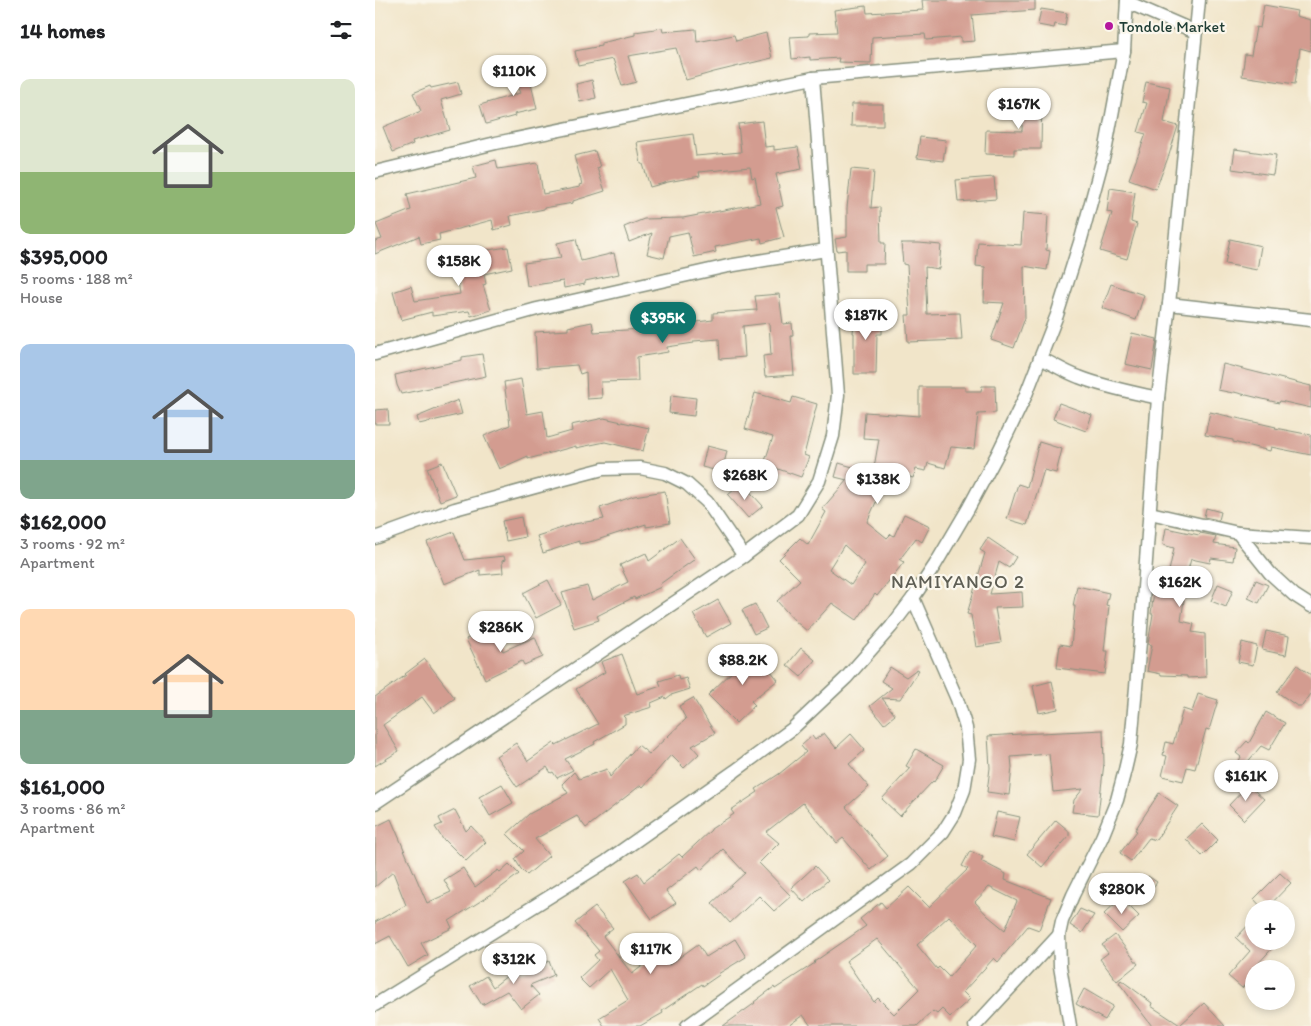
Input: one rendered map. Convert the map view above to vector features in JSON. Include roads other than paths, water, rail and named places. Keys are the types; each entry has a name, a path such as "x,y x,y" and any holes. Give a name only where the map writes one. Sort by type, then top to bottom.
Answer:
{"street":[{"path":"1070,1026 1060,966 1059,935 1062,921 1102,837 1117,800 1131,744 1158,398 1199,0"},
{"path":"375,1005 607,861 778,740 821,703 846,678 891,627 935,565 977,493 1025,397 1057,315 1081,239 1106,147 1124,51 1127,1 1196,32"},
{"path":"375,172 496,143 813,78 1124,51"},
{"path":"375,803 744,556 797,515 819,481 833,436 838,395 813,78"},
{"path":"375,354 537,308 728,266 826,250"},
{"path":"1169,304 1311,320"},
{"path":"1040,358 1077,377 1114,389 1158,398"},
{"path":"375,538 455,509 561,480 603,469 640,468 665,473 687,484 707,502 744,556"},
{"path":"1150,513 1237,533 1311,538"},
{"path":"1237,533 1270,573 1294,595 1311,606"},
{"path":"687,1026 911,864 943,832 955,813 964,790 969,759 966,728 957,699 913,598"},
{"path":"975,1026 1059,935"}],"place":[{"name":"Tondole Market","path":"1109,26"}],"district":[{"name":"NAMIYANGO 2","path":"958,581"}]}
